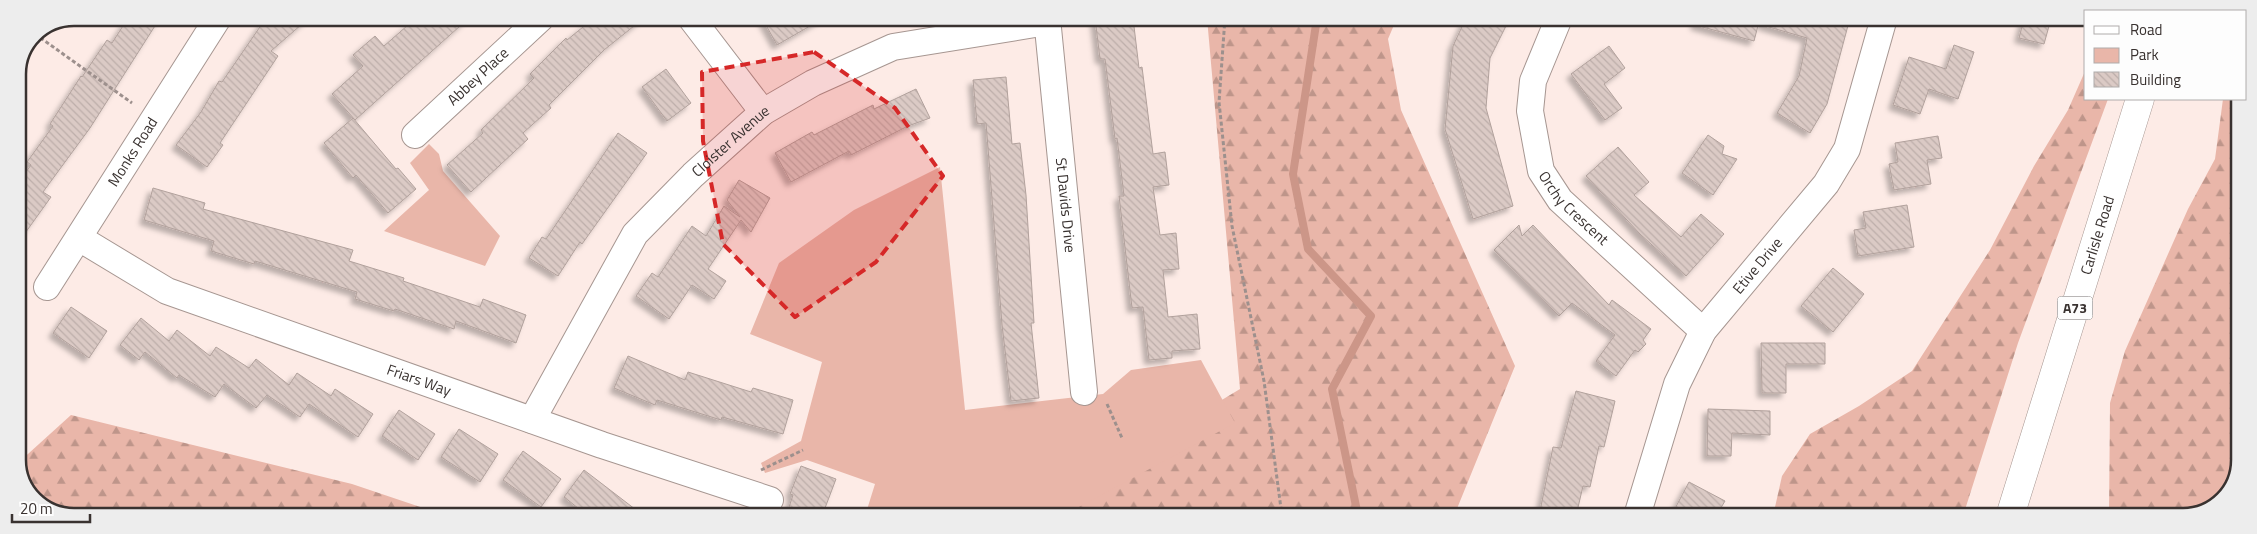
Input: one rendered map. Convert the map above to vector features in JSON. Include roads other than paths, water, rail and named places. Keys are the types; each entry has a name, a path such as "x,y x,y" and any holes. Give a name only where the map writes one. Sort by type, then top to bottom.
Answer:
{"main road":[{"name":"Carlisle Road","path":"2012,508 2140,100"}],"street":[{"name":"Monks Road","path":"48,287 213,26"},
{"name":"Abbey Place","path":"415,135 532,26"},
{"path":"697,26 763,112"},
{"name":"Cloister Avenue","path":"532,420 635,234 693,175 763,112 813,83 893,47 1013,26"},
{"name":"St Davids Drive","path":"1048,26 1084,392"},
{"name":"Orchy Crescent","path":"1555,26 1534,81 1530,111 1541,171 1560,200 1702,331"},
{"name":"Etive Drive","path":"1639,508 1677,384 1702,331 1826,184 1847,149 1882,26"},
{"name":"Friars Way","path":"79,238 166,291 532,420 770,500"}],"waterway":[{"path":"1316,26 1293,174 1308,249 1371,316 1332,389 1356,508"}]}
